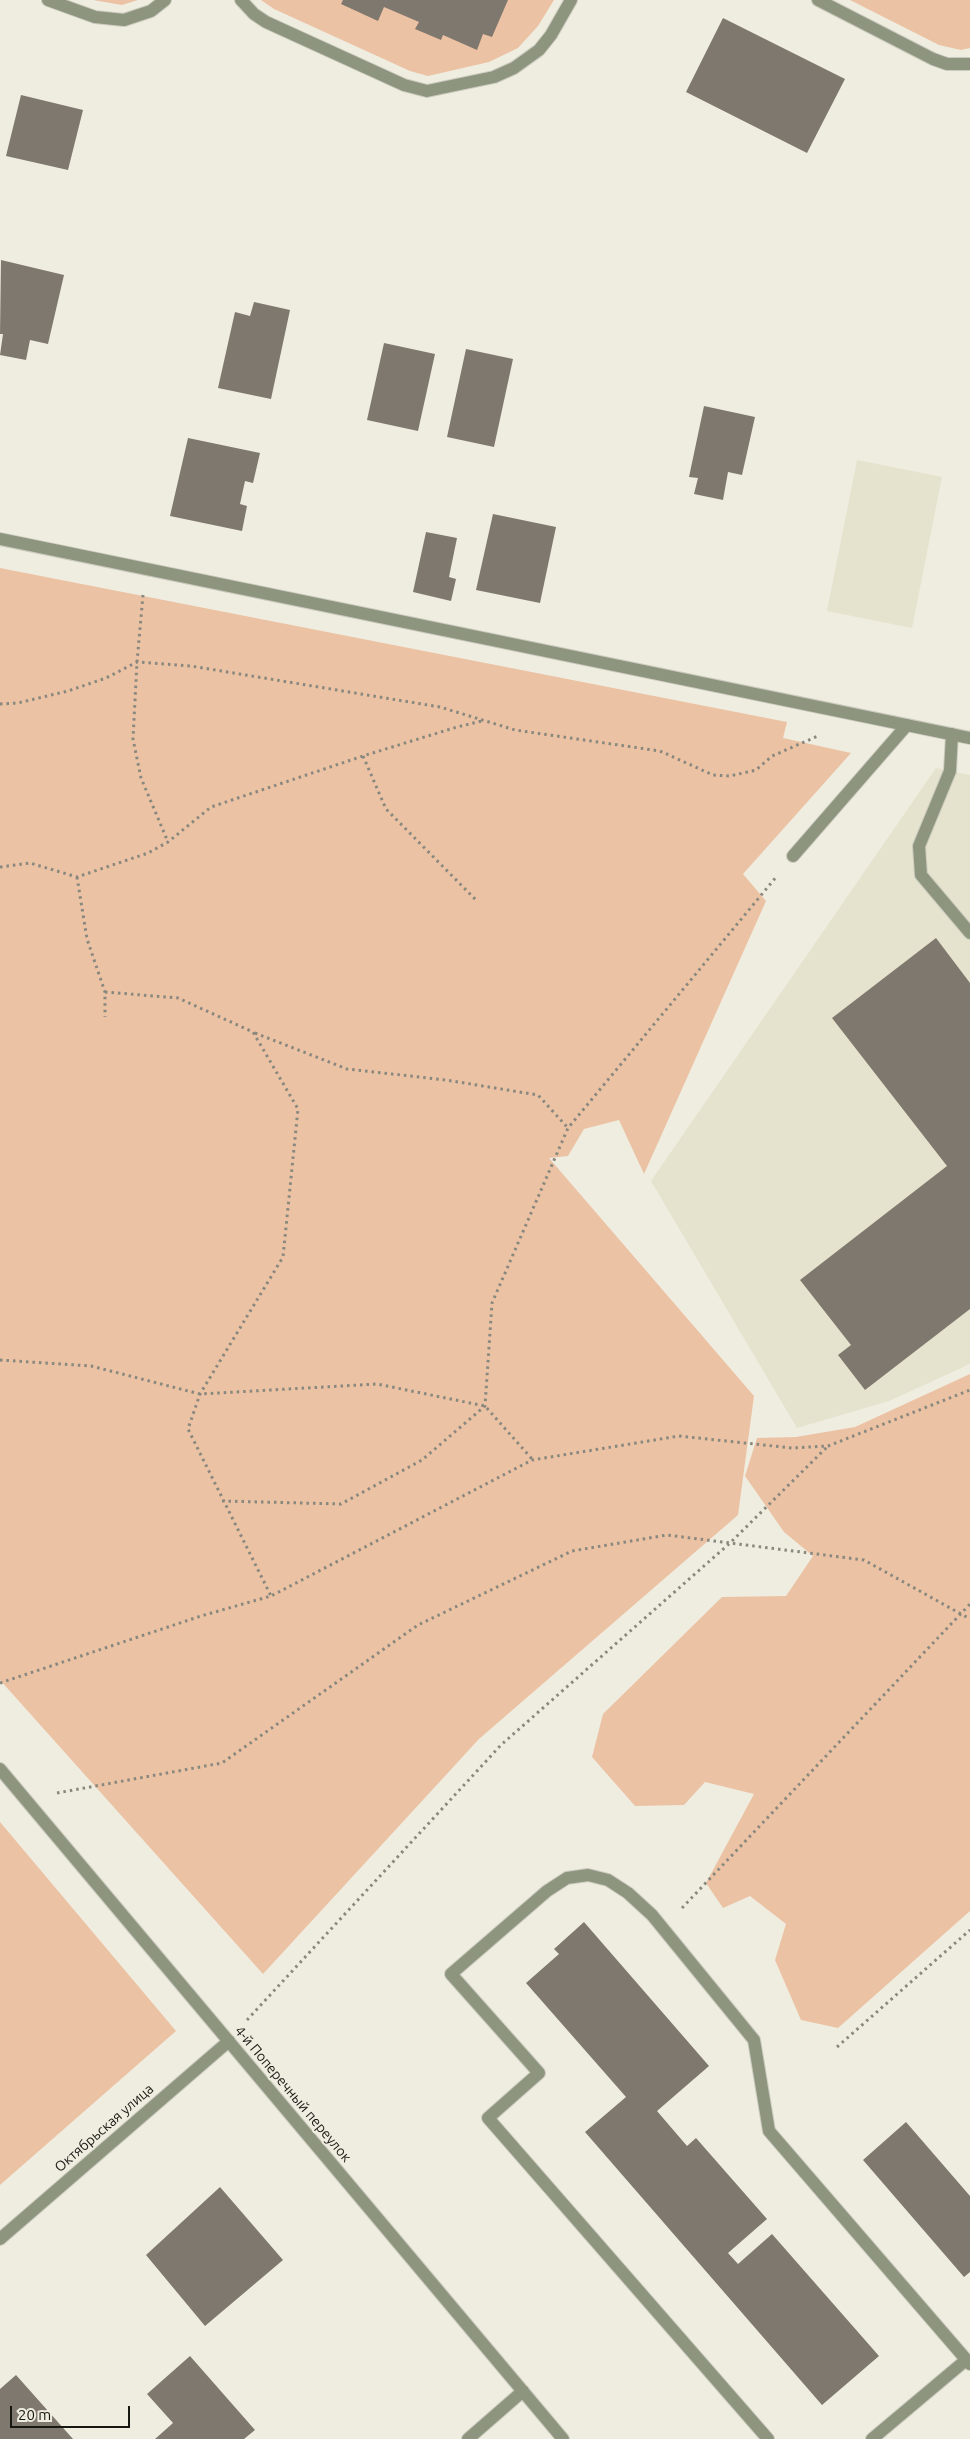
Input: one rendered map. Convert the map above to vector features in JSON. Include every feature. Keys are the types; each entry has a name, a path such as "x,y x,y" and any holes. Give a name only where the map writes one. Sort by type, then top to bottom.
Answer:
{"street":[{"path":"48,0 96,17 124,20 151,11 165,0"},
{"path":"241,0 254,14 266,22 404,85 427,91 494,77 527,60 545,42 571,0"},
{"path":"818,0 933,59 947,64 970,64"},
{"path":"0,540 970,738"},
{"path":"793,856 907,725"},
{"path":"952,734 950,771 920,846 921,875 970,933"},
{"name":"4-й Поперечный переулок","path":"0,1769 27,1798 563,2439"},
{"path":"768,2439 488,2118 539,2073 451,1974 547,1891 567,1878 588,1875 608,1880 628,1892 661,1927 754,2040 768,2131 968,2362 872,2439"},
{"name":"Октябрьская улица","path":"0,2239 229,2041"},
{"path":"468,2439 523,2391"}],"path":[{"path":"146,569 137,662 133,739 141,778 168,842"},
{"path":"0,704 18,703 68,691 106,678 137,662 191,666 440,707 515,730 660,752 713,775 730,776 756,770 772,756 812,740 857,715"},
{"path":"0,867 30,863 77,877 148,853 168,842 211,807 457,726 483,721"},
{"path":"363,756 386,809 477,901"},
{"path":"222,1501 341,1504 422,1460 485,1406 492,1303 568,1128 793,856"},
{"path":"77,877 87,939 105,992 105,1017"},
{"path":"105,992 178,998 253,1032 347,1069 446,1080 538,1095 568,1128"},
{"path":"253,1032 298,1109 283,1257 200,1394 188,1429 222,1501 271,1596"},
{"path":"0,1360 91,1366 200,1394 377,1384 485,1406 532,1460"},
{"path":"0,1683 118,1646 201,1616 271,1596 532,1460 680,1436 792,1448 828,1446 970,1390"},
{"path":"229,2041 501,1745 730,1543 828,1446"},
{"path":"27,1798 222,1763 418,1625 572,1551 667,1535 864,1560 970,1619"},
{"path":"661,1927 686,1904 970,1604"},
{"path":"837,2047 970,1930"}],"shaded area":[{"path":"93,0 138,0 122,5"},
{"path":"261,0 554,0 538,26 518,48 489,62 428,76 410,71 274,9"},
{"path":"850,0 970,0 970,48 961,50 939,45"},
{"path":"857,460 942,477 912,628 827,611"},
{"path":"0,568 787,722 783,738 851,753 743,874 766,901 644,1174 619,1120 584,1129 568,1156 549,1158 754,1396 738,1515 479,1739 263,1974 0,1680"},
{"path":"936,768 970,775 970,1364 889,1401 797,1428 651,1181"},
{"path":"970,1374 970,1911 838,2028 801,2020 775,1960 786,1924 750,1896 723,1908 706,1883 754,1794 705,1782 684,1805 635,1806 592,1757 603,1714 722,1597 786,1596 813,1556 784,1532 745,1476 757,1438 796,1437 855,1427"},
{"path":"0,1822 176,2031 0,2185"}],"building":[{"path":"343,0 508,0 492,37 483,34 477,50 443,35 441,40 415,29 419,22 384,7 378,21 341,4"},
{"path":"723,18 845,79 807,153 686,92"},
{"path":"21,95 83,110 68,170 6,156"},
{"path":"1,260 64,275 48,344 30,340 26,360 0,355 3,334 0,334"},
{"path":"254,302 290,310 271,399 218,388 235,312 250,316"},
{"path":"384,343 435,354 418,431 367,420"},
{"path":"466,349 513,359 494,447 447,437"},
{"path":"704,406 755,417 742,475 728,472 723,500 694,494 698,478 689,477"},
{"path":"188,438 260,453 253,483 245,481 240,504 247,506 242,531 170,516"},
{"path":"493,514 556,527 540,603 476,590"},
{"path":"426,532 457,538 449,577 456,579 451,601 413,592"},
{"path":"936,938 970,983 970,1309 865,1390 838,1355 851,1345 800,1280 947,1166 832,1018"},
{"path":"584,1922 709,2066 657,2111 687,2146 696,2138 767,2219 728,2253 738,2264 772,2234 879,2356 822,2405 585,2132 626,2097 526,1983 559,1954 554,1949"},
{"path":"906,2122 970,2196 970,2272 964,2277 863,2160"},
{"path":"220,2187 283,2260 205,2326 146,2255"},
{"path":"190,2356 255,2430 244,2439 155,2439 173,2423 147,2394"},
{"path":"16,2375 73,2439 0,2439 0,2389"}]}
